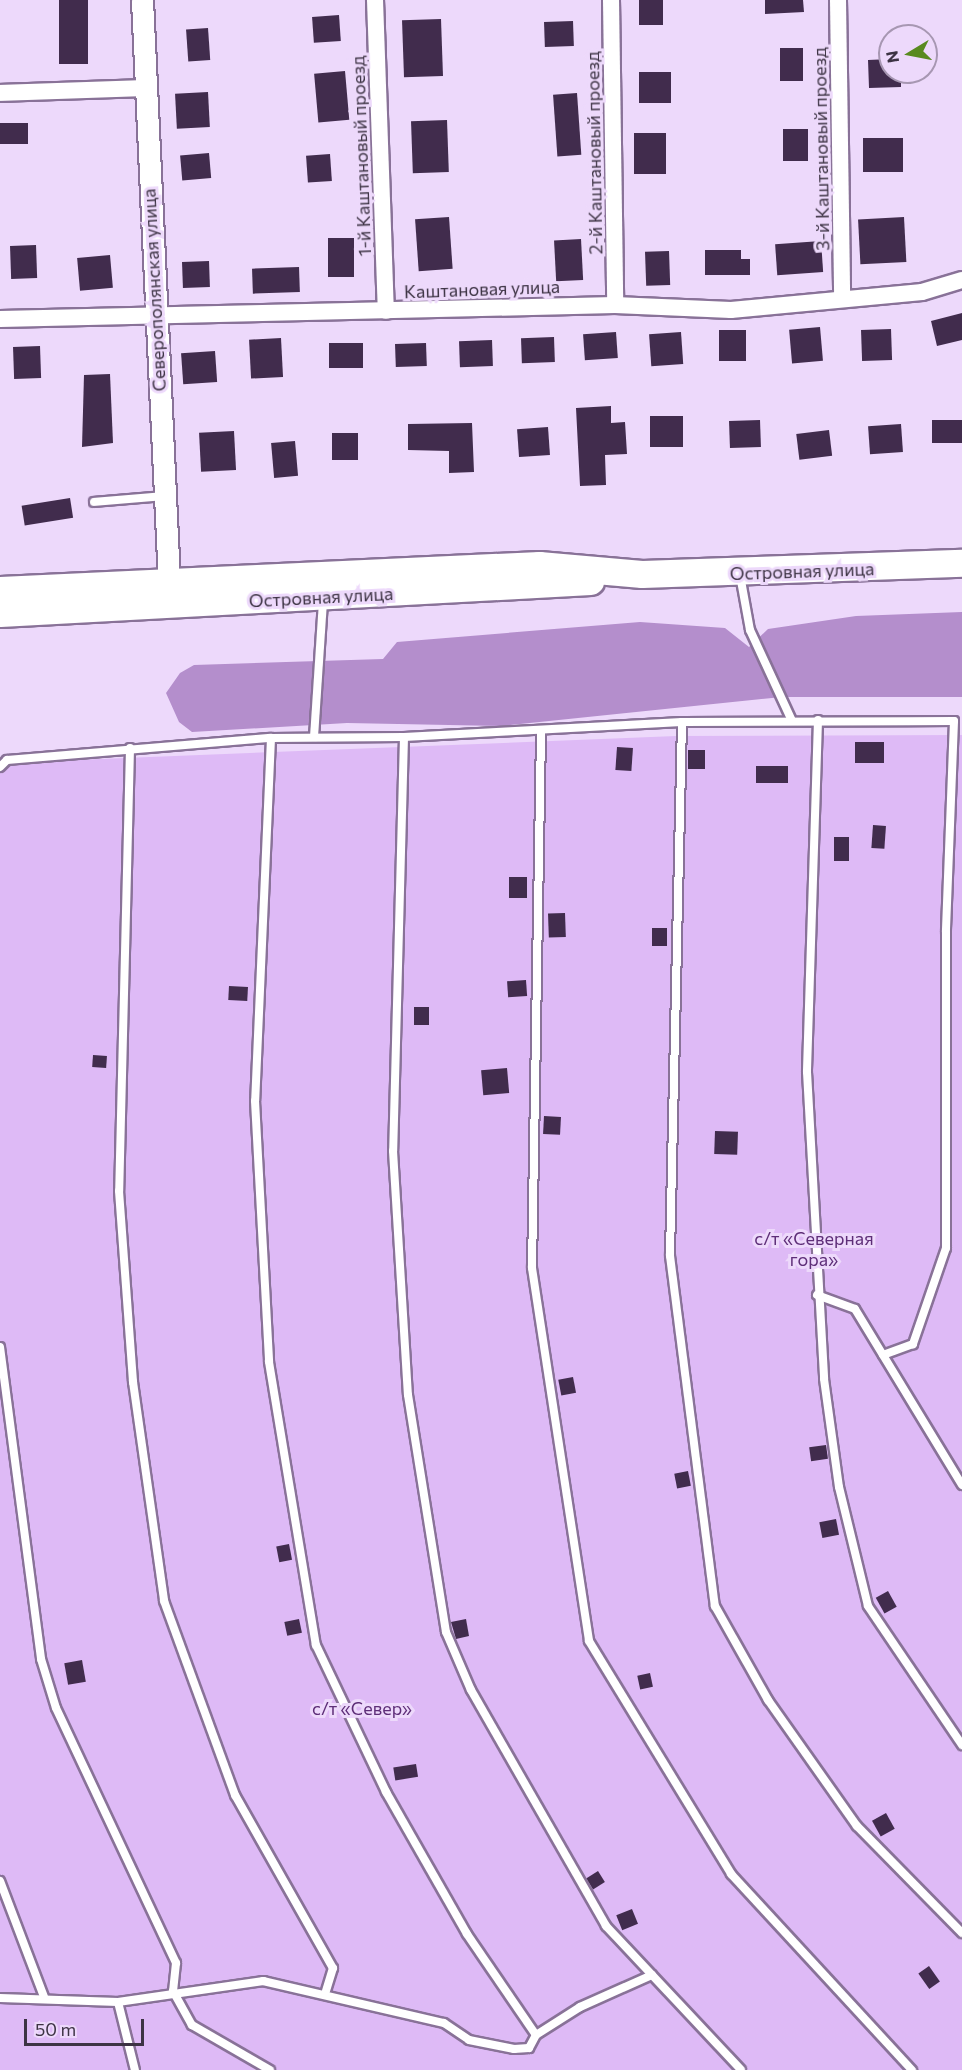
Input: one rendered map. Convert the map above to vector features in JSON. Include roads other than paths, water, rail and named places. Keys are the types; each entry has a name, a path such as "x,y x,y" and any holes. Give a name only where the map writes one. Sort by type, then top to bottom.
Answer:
{"main road":[{"name":"Островная улица","path":"0,613 37,599 169,581 539,565 642,574 740,573 962,563"},
{"name":"Островная улица","path":"0,591 37,599 322,596 539,587 642,574"},
{"path":"0,584 37,599"},
{"path":"0,619 37,599"}],"street":[{"name":"Северополянская улица","path":"142,0 154,317 169,581"},
{"name":"1-й Каштановый проезд","path":"375,0 386,311"},
{"name":"2-й Каштановый проезд","path":"611,0 615,305"},
{"name":"3-й Каштановый проезд","path":"838,0 842,297"},
{"path":"0,93 145,88"},
{"name":"Каштановая улица","path":"0,319 615,305 731,310 842,297 922,292 962,280"}],"lane":[{"path":"94,502 164,496"},
{"path":"740,573 750,630 792,721"},
{"path":"314,737 322,596"},
{"path":"818,720 807,1072 817,1295 824,1379 856,1572 868,1606 962,1745"},
{"path":"0,767 7,760 271,738 404,737 541,732 682,722 954,721 946,932 946,1248 913,1344 883,1355"},
{"path":"682,722 670,1256 715,1606 768,1700 857,1826 962,1933"},
{"path":"541,732 532,1268 589,1641 731,1874 912,2070"},
{"path":"404,737 393,1151 408,1395 446,1632 471,1690 606,1926 741,2070"},
{"path":"271,738 255,1101 269,1362 316,1645 392,1802 467,1934 536,2035"},
{"path":"130,748 119,1191 134,1382 164,1601 235,1795 333,1968 326,1991"},
{"path":"817,1295 855,1309 962,1485"},
{"path":"0,1347 41,1659 56,1708 176,1963 173,1991 192,2025 270,2070"},
{"path":"0,1881 44,1996"},
{"path":"0,1998 44,1996 118,2002 173,1991 263,1981 326,1991 444,2023 470,2040 529,2048 536,2035 580,2007 652,1975"},
{"path":"118,2002 135,2070"}],"park label":[{"name":"с/т «Северная гора»","path":"814,1249"},
{"name":"с/т «Север»","path":"362,1708"}]}
